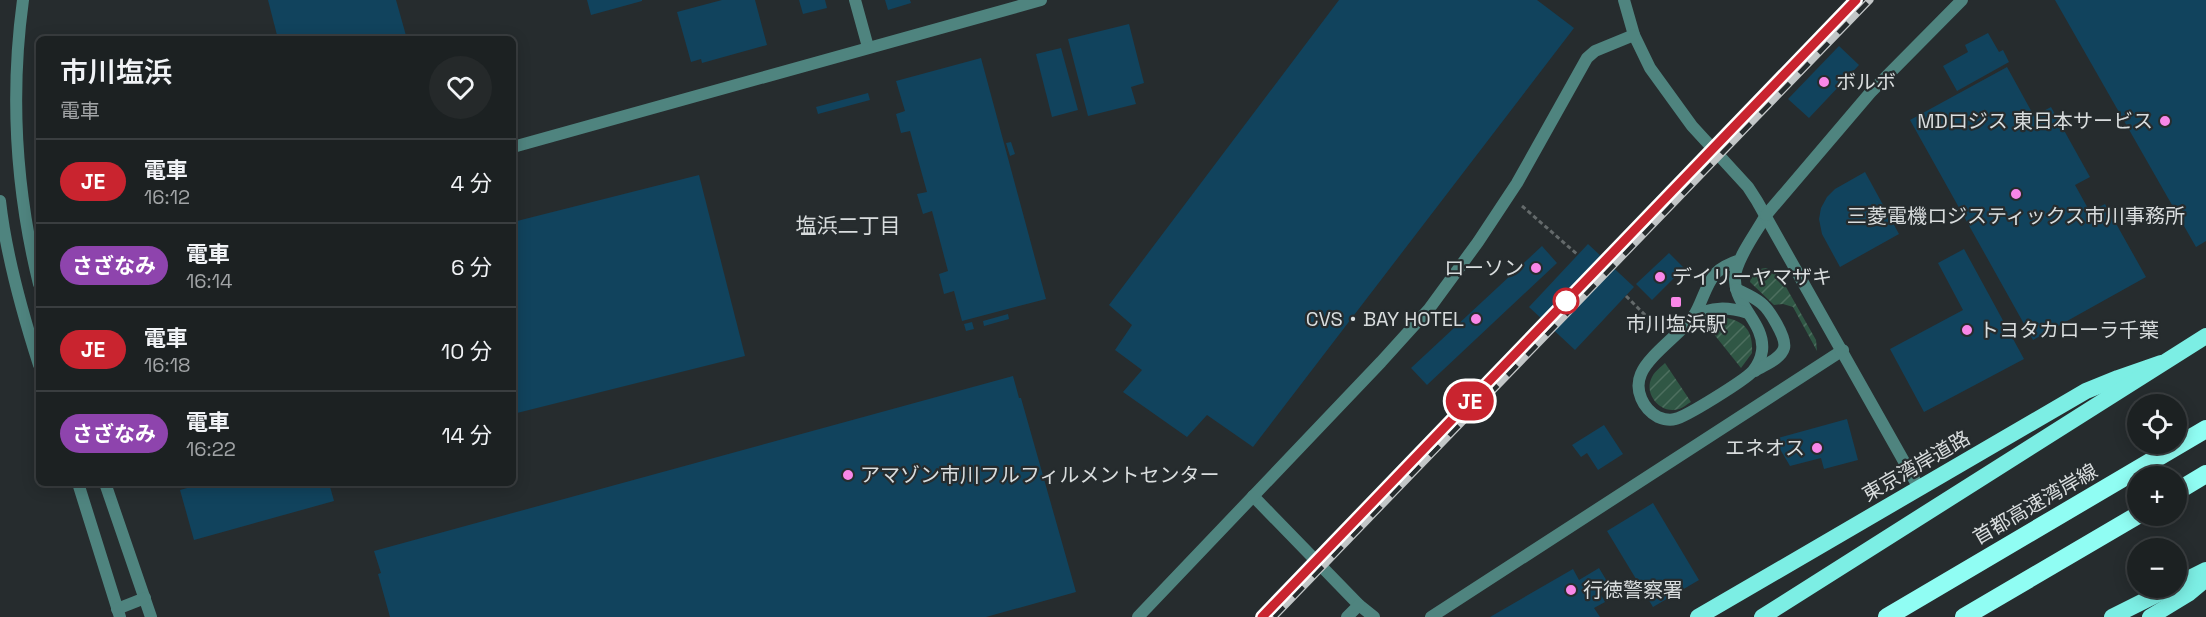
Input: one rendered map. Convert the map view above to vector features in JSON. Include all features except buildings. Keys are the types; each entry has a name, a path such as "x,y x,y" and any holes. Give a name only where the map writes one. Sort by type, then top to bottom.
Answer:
{"highway":[{"name":"東京湾岸道路","path":"1761,617 2206,336"},
{"name":"東京湾岸道路","path":"1698,617 2086,391 2161,363"},
{"name":"首都高速湾岸線","path":"1887,617 2206,429"},
{"path":"2187,485 2206,474"},
{"path":"1964,617 2127,521"},
{"path":"2187,580 2206,570"},
{"path":"2150,617 2188,594 2206,579"},
{"path":"2112,617 2150,598"}],"street":[{"path":"23,0 16,74 17,148 29,243 36,270"},
{"path":"855,0 868,47"},
{"path":"516,146 1041,0"},
{"path":"1624,0 1634,35 1650,68 1670,97 1720,158 1748,187 1766,215 1919,488"},
{"path":"1751,373 1759,362 1762,343 1760,333 1736,289 1736,272 1740,260 1766,215 1870,93 1962,0"},
{"path":"1138,617 1406,336 1447,285 1516,183 1587,58 1595,51 1634,35"},
{"path":"0,201 16,285 36,355"},
{"path":"1736,289 1758,300 1766,307 1784,338 1785,346 1780,355 1677,419 1667,420 1653,414 1641,400 1638,390 1641,372 1692,317 1715,274 1724,266 1740,260"},
{"path":"16,285 36,282"},
{"path":"1692,317 1715,308 1735,309 1748,313"},
{"path":"1431,617 1843,350"},
{"path":"81,486 118,613 145,598"},
{"path":"106,486 152,617"},
{"path":"1253,496 1359,605 1374,617"},
{"path":"1347,617 1359,605"}],"path":[{"path":"1522,206 1578,255"},
{"path":"1626,296 1646,316"}],"green space":[{"path":"1766,268 1775,272 1782,280 1816,340 1817,351 1793,307 1783,304 1774,305 1750,282 1755,272"},
{"path":"1722,317 1742,324 1751,338 1752,353 1741,368 1705,323"},
{"path":"1665,363 1691,402 1679,409 1672,410 1660,406 1650,390 1652,377"}],"railway":[{"path":"1262,617 1856,0"},
{"path":"1274,617 1870,0"}],"train":[{"name":"JE","path":"1262,617 1856,0"}],"place":[{"name":"ボルボ","path":"1824,82"},
{"name":"MDロジス 東日本サービス","path":"2165,121"},
{"name":"三菱電機ロジスティックス市川事務所","path":"2016,194"},
{"name":"ローソン","path":"1536,268"},
{"name":"デイリーヤマザキ","path":"1660,277"},
{"name":"市川塩浜駅","path":"1676,302"},
{"name":"CVS・BAY HOTEL","path":"1476,319"},
{"name":"トヨタカローラ千葉","path":"1967,330"},
{"name":"エネオス","path":"1817,448"},
{"name":"アマゾン市川フルフィルメントセンター","path":"848,475"},
{"name":"行徳警察署","path":"1571,590"}],"district":[{"name":"塩浜二丁目","path":"848,226"}]}
